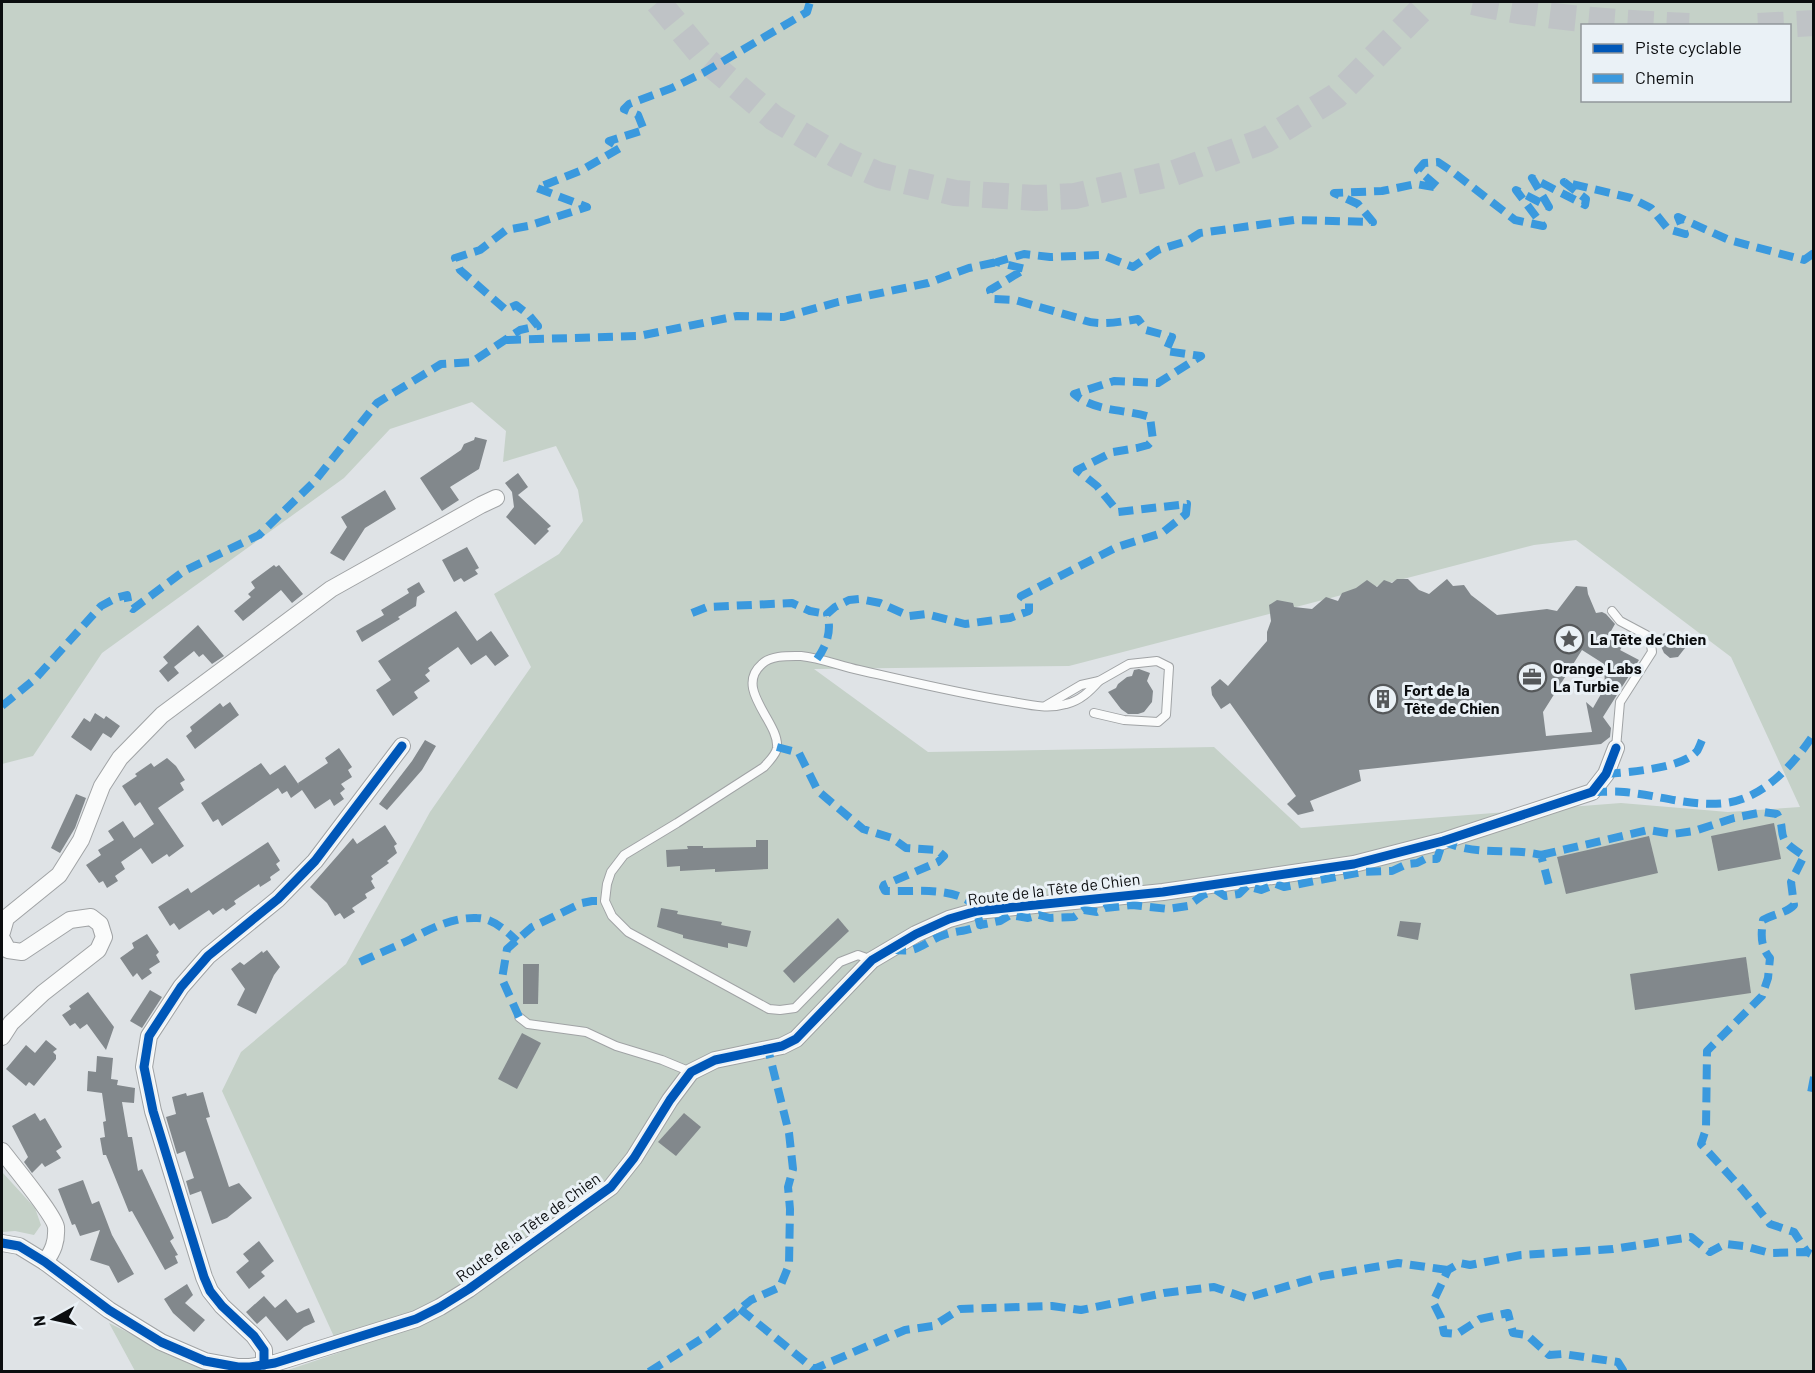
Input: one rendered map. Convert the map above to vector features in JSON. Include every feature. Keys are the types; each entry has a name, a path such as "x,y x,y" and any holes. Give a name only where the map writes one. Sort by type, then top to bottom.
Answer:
{"street":[{"path":"2,932 6,918 59,875 81,840 102,786 114,767 162,715 331,589 496,498"},
{"path":"264,1365 264,1350 254,1336 222,1306 210,1291 204,1277 153,1111 144,1067 149,1036 181,987 208,956 278,899 315,861 402,746"},
{"name":"Route de la Tête de Chien","path":"2,1243 19,1246 45,1262 109,1310 161,1342 205,1360 238,1367 281,1362 416,1319 469,1289 611,1187 634,1158 670,1100 691,1072 715,1060 782,1046 796,1039 872,960 916,934 949,919 977,911 1163,892 1354,864 1443,841 1592,792 1606,774 1616,748"},
{"path":"2,939 8,950 22,952 70,920 91,917 100,924 104,937 98,950 43,993 11,1023 2,1037"},
{"path":"2,1151 56,1225 55,1249 45,1262"}],"lane":[{"path":"1612,611 1620,621 1650,637 1652,652 1620,702 1616,748"},
{"path":"872,960 858,955 840,962 795,1008 769,1009 628,932 612,916 605,901 606,884 611,872 624,855 755,773 773,757 777,747 772,728 756,701 753,685 755,672 763,662 776,657 800,656 993,699 1044,707 1067,704 1089,693 1099,681 1129,664 1157,661 1169,668 1166,715 1158,722 1124,720 1094,713"},
{"path":"519,1017 528,1024 585,1032 616,1046 662,1060 691,1072"}],"shaded area":[{"path":"2,2 1813,2 1813,1371 285,1371 341,1352 222,1091 241,1052 346,964 430,812 531,667 494,594 559,554 583,521 578,490 556,446 503,462 506,431 472,402 390,429 344,478 102,653 33,756 2,764","holes":["1576,540 1731,657 1800,807 1728,812 1621,803 1301,828 1214,747 928,752 814,669 1069,666 1534,545"]},
{"path":"2,1172 35,1208 41,1225 34,1235 15,1231 2,1232"},
{"path":"109,1323 186,1361 220,1371 135,1371"}],"building":[{"path":"475,437 487,440 479,469 450,487 459,500 442,511 420,478 461,450 464,444 474,440"},
{"path":"518,473 528,487 518,495 551,526 535,545 506,517 514,507 512,492 505,483"},
{"path":"385,490 396,509 365,528 344,561 330,553 347,527 341,517"},
{"path":"467,547 479,568 475,570 478,574 464,582 461,578 454,582 442,560"},
{"path":"274,565 276,567 279,565 303,594 292,603 281,590 243,621 234,611 251,597 248,594 255,588 251,582"},
{"name":"Fort de la Tête de Chien","path":"1397,579 1408,579 1419,590 1429,594 1447,579 1453,586 1464,585 1471,595 1497,615 1547,609 1557,611 1576,586 1587,587 1596,613 1606,614 1615,624 1607,638 1622,647 1620,650 1639,660 1603,717 1611,728 1610,737 1601,744 1359,770 1361,781 1310,801 1314,811 1298,815 1287,804 1296,796 1230,703 1221,709 1212,695 1211,687 1220,679 1228,686 1267,641 1271,621 1269,605 1277,600 1293,603 1294,607 1312,609 1326,597 1338,601 1342,593 1356,588 1367,580 1377,587 1384,580 1392,583","holes":["1582,650 1604,664 1605,687 1593,708 1586,702 1592,732 1546,736 1543,712"]},
{"path":"419,582 425,592 417,597 416,606 398,617 400,619 362,642 356,631 384,615 381,610 409,593 407,589"},
{"path":"456,611 477,641 491,631 509,656 495,666 486,655 471,665 458,647 428,668 430,671 425,675 430,681 414,692 418,698 393,716 376,690 391,680 378,661"},
{"path":"198,625 224,656 212,664 203,654 199,657 194,651 174,667 179,673 168,682 159,671 168,663 163,657"},
{"path":"1664,633 1684,641 1685,648 1678,657 1670,658 1664,653 1658,640"},
{"path":"1139,669 1150,673 1147,681 1153,691 1152,702 1144,712 1128,714 1121,709 1108,692 1116,688 1127,677 1132,676 1134,670"},
{"path":"230,702 239,715 195,749 186,736 192,731 190,727 220,703 223,707"},
{"path":"95,713 104,719 106,716 120,726 111,738 103,733 91,751 71,737 84,718 90,722"},
{"path":"425,740 436,746 422,770 387,810 379,804"},
{"path":"339,748 352,767 348,770 352,777 341,784 345,789 340,793 344,799 334,806 330,799 315,809 302,790 291,798 287,791 282,794 278,788 222,826 218,819 213,822 201,803 261,763 270,775 285,765 299,785 298,783 328,763 325,758"},
{"path":"167,758 176,766 185,780 180,783 184,790 158,808 184,846 169,857 167,854 152,864 141,848 121,862 125,869 115,876 118,881 107,888 103,881 99,883 86,865 101,855 98,850 114,840 108,831 123,821 134,838 154,824 140,802 135,806 122,786 151,763 154,767"},
{"path":"76,794 86,798 75,828 60,853 51,848"},
{"path":"1774,823 1781,859 1718,871 1711,836"},
{"path":"385,825 397,844 394,846 397,853 387,861 389,863 371,876 375,888 365,894 367,898 352,908 355,912 344,919 340,913 335,916 327,903 310,887 353,838 357,844"},
{"path":"1649,836 1658,873 1566,894 1557,857"},
{"path":"756,840 768,840 768,869 715,872 715,869 680,871 680,866 667,867 666,850 688,849 687,846 756,847"},
{"path":"268,842 280,861 276,864 280,870 270,877 271,880 260,887 259,884 234,901 236,904 226,911 223,908 213,915 209,910 179,930 174,923 170,926 158,907 188,888 191,893"},
{"path":"661,908 678,911 677,914 722,922 721,925 751,931 747,947 728,943 728,948 683,938 683,935 657,927"},
{"path":"838,918 849,931 794,983 783,971"},
{"path":"1400,921 1421,923 1418,940 1397,936"},
{"path":"147,934 159,952 156,955 160,962 149,969 152,973 142,980 137,973 133,977 120,958 134,948 132,943"},
{"path":"267,950 280,967 256,1014 237,1005 245,989 231,969 240,962 244,965 262,951 263,953"},
{"path":"1746,957 1751,993 1635,1010 1630,974"},
{"path":"523,964 539,964 538,1004 523,1004"},
{"path":"150,990 162,997 142,1028 130,1021"},
{"path":"88,992 114,1027 106,1050 87,1024 80,1029 75,1023 70,1026 62,1015 71,1009 69,1006"},
{"path":"522,1033 541,1043 517,1089 498,1079"},
{"path":"46,1040 57,1049 53,1052 56,1059 34,1086 29,1082 26,1086 6,1069 26,1045 35,1053"},
{"path":"97,1056 113,1058 111,1079 118,1080 117,1085 135,1088 134,1103 122,1102 128,1137 132,1137 138,1171 142,1169 174,1238 170,1241 178,1255 175,1256 178,1263 165,1270 132,1211 129,1212 106,1155 103,1155 100,1138 105,1137 103,1122 106,1121 102,1093 87,1091 88,1071 96,1072"},
{"path":"203,1092 210,1117 206,1118 229,1187 239,1183 252,1198 227,1218 212,1224 201,1191 190,1195 186,1181 194,1178 185,1151 177,1154 166,1117 176,1114 172,1097"},
{"path":"35,1113 40,1121 45,1118 62,1147 56,1151 61,1158 45,1167 42,1163 32,1173 24,1162 28,1157 12,1126"},
{"path":"684,1113 701,1127 676,1156 658,1142"},
{"path":"83,1180 92,1204 99,1201 112,1235 134,1274 118,1283 109,1266 90,1260 100,1230 80,1236 75,1224 72,1225 58,1189"},
{"path":"259,1241 274,1261 261,1272 265,1276 249,1289 236,1272 249,1261 243,1254"},
{"path":"187,1284 193,1295 185,1303 205,1320 194,1332 173,1313 164,1299"},
{"path":"264,1296 275,1308 286,1299 297,1313 309,1308 315,1322 304,1327 287,1341 266,1316 257,1324 246,1312"}],"tunnel":[{"path":"658,2 707,61 774,118 841,158 879,175 955,193 1036,198 1075,196 1174,173 1266,140 1336,96 1429,2"},
{"path":"1473,2 1581,19 1653,24"},
{"path":"1791,24 1814,23"}],"marked path":[{"path":"2,706 35,679 101,606 127,595 129,606 133,609 184,571 259,535 314,482 377,403 441,364 472,362 520,330 538,326 516,305 506,310 460,270 455,258 480,250 506,230 528,226 587,207 537,188 580,171 620,148 609,141 644,130 638,115 624,109 629,104 672,88 703,73 807,12 810,2"},
{"path":"817,659 828,637 827,614 849,600 860,599 880,603 909,616 926,614 965,624 1010,618 1029,611 1029,602 1021,596 1117,547 1162,533 1186,514 1187,504 1118,512 1097,486 1077,470 1113,452 1148,445 1153,440 1150,417 1091,404 1074,394 1114,381 1158,383 1201,356 1166,351 1172,337 1146,330 1138,319 1108,323 1092,322 1015,300 993,299 990,290 1025,269 997,262 1024,254 1050,257 1102,255 1133,267 1158,250 1187,241 1200,233 1294,220 1373,222 1358,204 1334,193 1382,191 1416,184 1439,188 1418,170 1424,163 1438,162 1515,220 1543,226 1516,190 1549,207 1532,178 1585,205 1586,199 1564,182 1631,198 1651,208 1668,229 1685,234 1678,217 1729,240 1804,260 1814,253"},
{"path":"506,340 639,336 737,316 784,317 838,302 928,283 969,268 997,262"},
{"path":"692,613 707,607 792,603 810,611 827,614"},
{"path":"1592,792 1637,793 1712,804 1739,800 1752,795 1776,778 1797,757 1814,734"},
{"path":"1606,774 1667,766 1680,762 1697,751 1703,738"},
{"path":"777,747 799,753 818,791 863,829 892,838 906,848 937,850 944,856 938,862 884,885 885,891 928,891 958,896 973,905 980,925 1000,921 1010,915 1028,918 1039,915 1050,918 1074,917 1084,910 1097,912 1105,908 1132,905 1168,909 1188,906 1203,895 1216,890 1225,896 1239,894 1247,886 1261,890 1276,884 1284,887 1362,872 1392,871 1425,859 1437,859 1443,841 1468,849 1541,855 1550,889"},
{"path":"1541,855 1648,830 1673,834 1694,831 1734,818 1763,812 1777,814 1784,839 1804,856 1791,882 1794,905 1788,910 1763,920 1762,940 1764,949 1770,958 1768,978 1762,996 1707,1051 1706,1129 1701,1144 1770,1224 1794,1232 1807,1252"},
{"path":"519,1017 502,979 507,949 532,927 582,903 605,901"},
{"path":"360,962 435,927 468,918 483,919 494,923 517,941"},
{"path":"891,949 914,949 944,935 980,925"},
{"path":"649,1372 709,1334 751,1300 780,1287 789,1265 788,1187 793,1169 789,1133 768,1049"},
{"path":"1814,1077 1811,1093 1814,1097"},
{"path":"1622,1372 1618,1362 1563,1354 1549,1355 1527,1335 1513,1333 1508,1313 1480,1319 1457,1334 1444,1333 1441,1318 1433,1302 1448,1270 1460,1263 1470,1265 1521,1255 1613,1249 1691,1237 1710,1252 1725,1244 1770,1253 1807,1252 1811,1254"},
{"path":"740,1309 814,1369 905,1330 933,1326 960,1309 1052,1306 1081,1310 1164,1293 1214,1287 1246,1298 1322,1276 1398,1263 1448,1270"}],"cycle path":[{"path":"264,1365 264,1350 254,1336 222,1306 210,1291 204,1277 153,1111 144,1067 149,1036 181,987 208,956 278,899 315,861 402,746"},
{"path":"2,1243 19,1246 45,1262 109,1310 161,1342 205,1361 238,1367 275,1363 416,1319 469,1289 611,1187 634,1158 670,1100 691,1072 715,1060 782,1046 796,1039 872,960 916,934 949,919 977,911 1163,892 1354,864 1443,841 1592,792 1606,774 1616,748"}],"place":[{"name":"La Tête de Chien","path":"1569,639"},
{"name":"Orange Labs La Turbie","path":"1532,677"},
{"name":"Fort de la Tête de Chien","path":"1383,699"}]}
